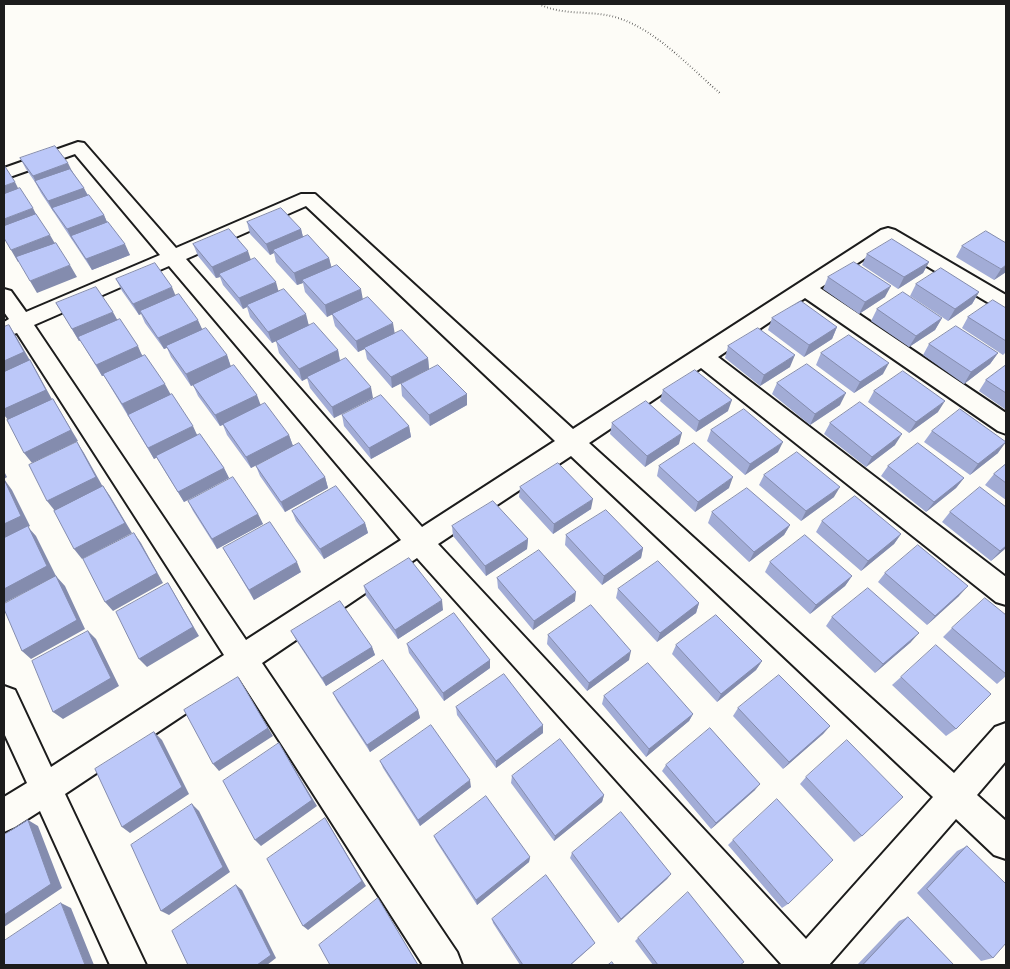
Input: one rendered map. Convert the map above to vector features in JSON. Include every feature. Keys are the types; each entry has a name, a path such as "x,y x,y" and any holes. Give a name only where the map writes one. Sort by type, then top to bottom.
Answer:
{"street":[{"path":"4,174 78,147 419,542 806,965 1006,738"},
{"path":"13,327 308,198 1006,843"},
{"path":"4,816 888,234 1006,304"},
{"path":"806,288 1006,425"},
{"path":"4,296 13,327 242,659 444,965"},
{"path":"701,356 1006,593"},
{"path":"4,700 128,965"}],"path":[{"path":"539,4 562,11 608,15 628,23 662,44 721,94"}],"building":[{"path":"55,146 68,163 33,176 20,158"},
{"path":"4,165 15,182 4,186"},
{"path":"70,169 84,188 48,201 35,181"},
{"path":"20,188 33,208 4,219 4,194"},
{"path":"89,195 104,215 67,229 52,208"},
{"path":"281,208 301,229 266,244 247,222"},
{"path":"36,214 50,235 11,250 4,238 4,226"},
{"path":"108,222 125,244 86,259 71,236"},
{"path":"229,229 248,251 212,267 193,244"},
{"path":"986,231 1006,243 1006,265 1001,269 962,246"},
{"path":"308,235 329,258 294,273 273,250"},
{"path":"892,239 929,262 904,277 867,254"},
{"path":"56,243 70,265 30,281 16,257"},
{"path":"255,258 276,282 239,298 219,274"},
{"path":"854,262 891,286 865,302 828,277"},
{"path":"155,263 172,287 133,304 116,279"},
{"path":"337,265 361,289 325,305 302,280"},
{"path":"941,268 979,292 955,309 916,284"},
{"path":"96,287 113,312 72,329 56,303"},
{"path":"284,289 306,314 268,332 247,305"},
{"path":"903,292 942,318 916,336 877,309"},
{"path":"179,294 198,320 158,338 140,311"},
{"path":"368,297 393,323 356,341 332,314"},
{"path":"993,300 1006,308 1006,341 968,317"},
{"path":"801,301 837,327 809,345 772,318"},
{"path":"120,319 138,346 96,365 78,337"},
{"path":"314,323 338,350 299,369 276,341"},
{"path":"9,325 24,352 4,361 4,327"},
{"path":"956,326 998,353 971,372 929,344"},
{"path":"206,328 227,355 186,374 166,346"},
{"path":"758,328 795,355 764,375 728,346"},
{"path":"402,330 428,358 391,377 364,348"},
{"path":"849,335 889,363 860,382 821,353"},
{"path":"145,355 165,384 122,404 103,374"},
{"path":"346,358 371,387 332,407 307,377"},
{"path":"30,360 46,390 4,409 4,372"},
{"path":"807,364 846,393 815,414 777,383"},
{"path":"234,365 257,395 215,415 193,385"},
{"path":"438,365 467,394 429,415 401,384"},
{"path":"1006,365 1006,393 986,380"},
{"path":"695,370 732,400 699,421 663,390"},
{"path":"903,371 945,401 916,422 874,391"},
{"path":"172,394 193,426 148,448 128,415"},
{"path":"381,395 409,426 369,448 342,415"},
{"path":"53,399 71,430 24,453 7,420"},
{"path":"646,401 682,433 647,456 612,423"},
{"path":"860,402 902,434 872,457 830,423"},
{"path":"265,403 289,435 246,457 223,424"},
{"path":"744,409 783,442 750,464 711,430"},
{"path":"960,409 1006,442 978,464 932,431"},
{"path":"200,434 224,468 178,492 156,456"},
{"path":"77,442 96,477 47,501 29,465"},
{"path":"299,443 325,477 281,502 256,466"},
{"path":"694,443 733,477 698,502 659,466"},
{"path":"918,443 964,478 934,502 888,466"},
{"path":"797,452 840,487 806,511 764,475"},
{"path":"558,463 593,499 554,524 520,487"},
{"path":"1006,464 1006,483 994,474"},
{"path":"233,477 258,514 212,539 188,501"},
{"path":"4,479 21,516 4,524"},
{"path":"103,486 125,523 74,549 54,511"},
{"path":"336,486 365,523 320,549 292,511"},
{"path":"980,487 1006,507 1006,546 1000,551 950,512"},
{"path":"747,488 790,525 754,552 712,512"},
{"path":"855,496 901,534 868,561 822,521"},
{"path":"493,501 528,539 485,566 452,526"},
{"path":"606,510 643,548 604,576 566,535"},
{"path":"270,522 297,562 249,590 223,548"},
{"path":"28,526 47,566 4,589 4,538"},
{"path":"134,533 157,573 105,602 83,559"},
{"path":"805,535 852,576 816,605 770,562"},
{"path":"918,545 968,586 935,616 885,573"},
{"path":"539,550 576,592 534,621 497,578"},
{"path":"409,558 442,600 395,630 364,586"},
{"path":"658,561 699,603 660,633 618,589"},
{"path":"56,576 77,620 22,651 4,609 4,604"},
{"path":"168,583 193,627 139,659 116,612"},
{"path":"868,588 919,633 883,664 832,617"},
{"path":"985,598 1006,615 1006,674 952,628"},
{"path":"340,601 372,647 322,678 291,631"},
{"path":"591,605 631,651 589,683 548,635"},
{"path":"454,613 490,660 443,693 407,644"},
{"path":"716,615 762,661 721,694 676,645"},
{"path":"88,631 111,678 53,712 32,661"},
{"path":"936,645 991,694 956,729 901,677"},
{"path":"383,660 418,710 367,745 333,693"},
{"path":"648,663 693,714 649,749 604,696"},
{"path":"504,674 543,725 496,761 456,707"},
{"path":"779,675 830,726 789,762 738,708"},
{"path":"238,677 268,728 213,764 184,710"},
{"path":"431,725 470,780 418,820 380,761"},
{"path":"710,728 760,784 716,823 666,765"},
{"path":"154,732 182,787 122,827 95,769"},
{"path":"560,739 604,795 555,836 512,776"},
{"path":"847,740 903,797 862,836 806,777"},
{"path":"279,743 312,800 255,840 223,781"},
{"path":"486,796 530,857 476,900 434,836"},
{"path":"777,799 833,860 788,904 733,840"},
{"path":"192,804 223,867 161,911 131,845"},
{"path":"621,812 671,874 621,919 572,853"},
{"path":"325,818 362,881 303,926 267,859"},
{"path":"28,820 51,884 4,915 4,835"},
{"path":"967,846 1006,884 1006,943 993,958 927,889"},
{"path":"546,875 595,943 570,965 523,965 492,919"},
{"path":"236,885 271,955 257,965 188,965 172,931"},
{"path":"688,892 744,962 740,965 658,965 638,938"},
{"path":"378,898 418,965 330,965 319,945"},
{"path":"61,903 85,965 4,965 4,941"},
{"path":"908,917 954,965 864,964"}]}
